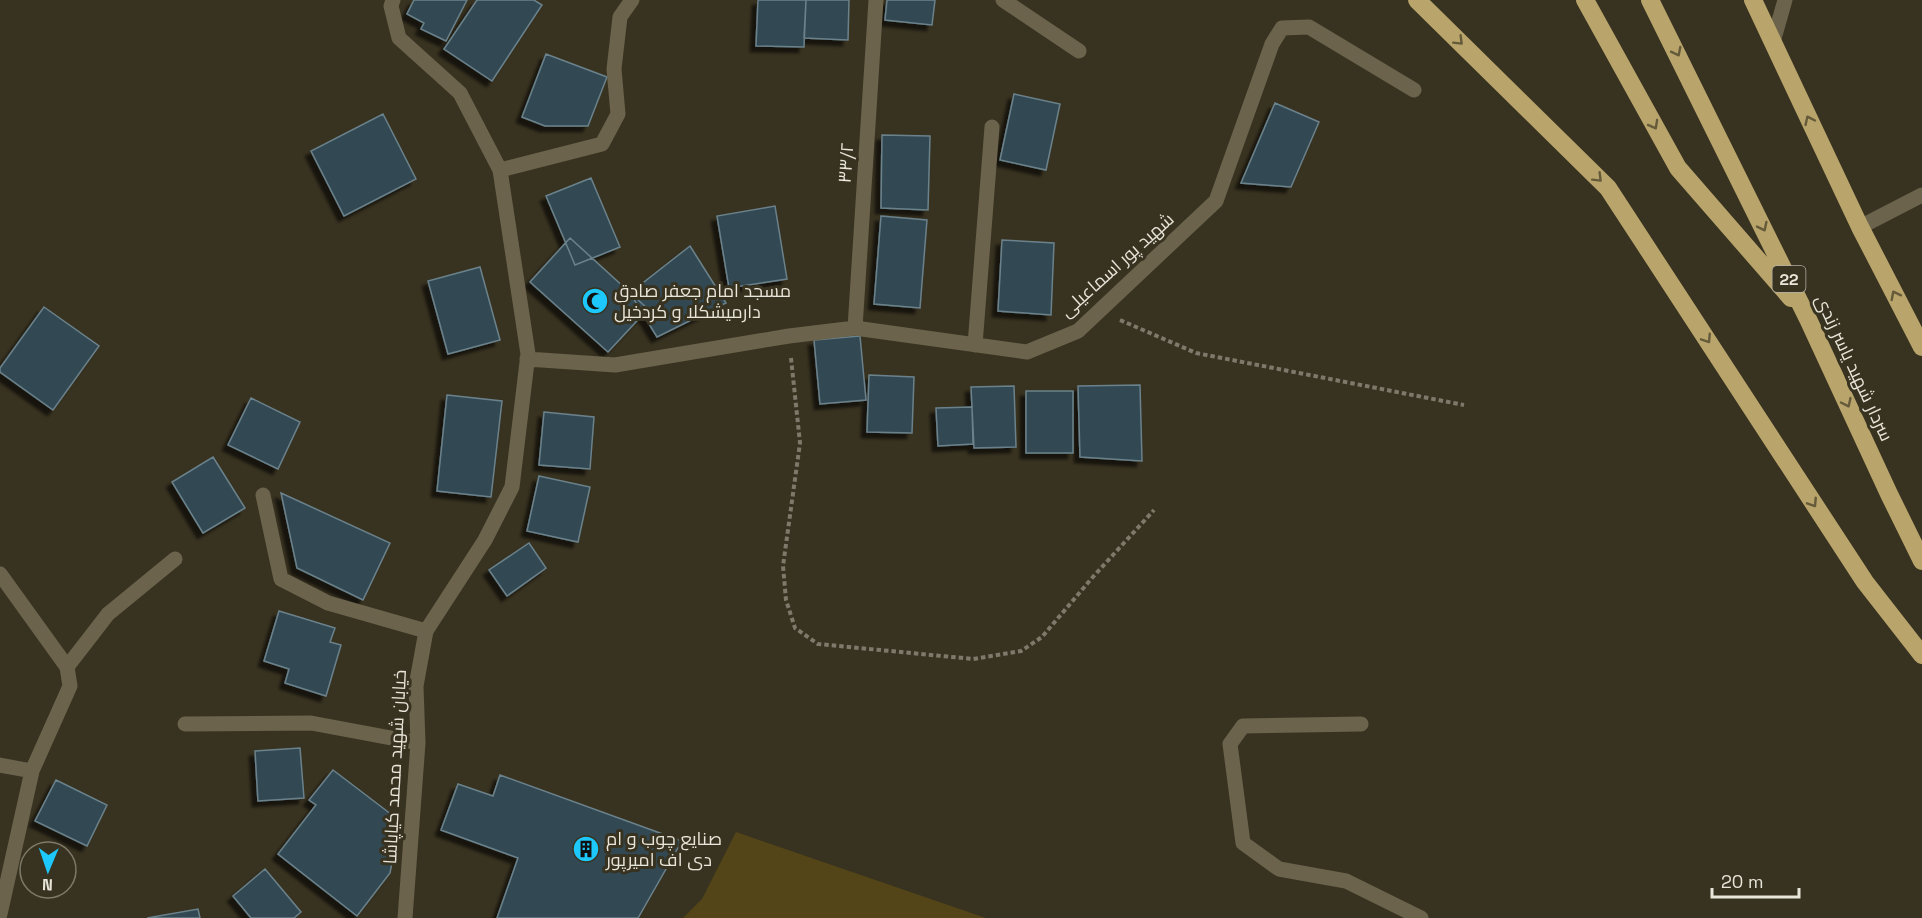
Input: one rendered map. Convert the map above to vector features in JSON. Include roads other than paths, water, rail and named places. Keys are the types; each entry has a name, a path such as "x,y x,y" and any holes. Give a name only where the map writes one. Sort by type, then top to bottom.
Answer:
{"highway":[{"path":"1418,0 1608,188 1865,582 1922,655"},
{"path":"1585,0 1678,168 1809,319"},
{"name":"سردار شهید یاسر زندی","path":"1650,0 1809,319 1922,561"},
{"path":"1753,0 1860,227 1922,347"}],"street":[{"name":"خیابان شهید محمد کیاپاشا","path":"393,0 391,6 399,38 460,93 500,170 527,359 512,487 485,540 426,631 416,686 418,743 405,918"},
{"path":"500,170 602,144 618,114 614,69 620,17 632,0"},
{"name":"۳۳/۲","path":"855,328 876,0"},
{"path":"1003,0 1079,51"},
{"path":"1773,42 1785,0"},
{"name":"شهید پور اسماعیلی","path":"527,359 615,365 789,336 855,328 1027,352 1078,331 1216,201 1272,44 1282,28 1309,27 1414,90"},
{"path":"975,345 992,127"},
{"path":"1860,227 1922,195"},
{"path":"263,495 281,579 328,603 426,631"},
{"path":"67,667 108,614 175,559"},
{"path":"0,574 67,667 70,686 32,771 0,914"},
{"path":"186,724 311,723 418,743"},
{"path":"1362,724 1243,726 1230,744 1243,843 1279,869 1346,881 1421,918"},
{"path":"0,765 32,771"}],"place":[{"name":"مسجد امام جعفر صادق دارمیشکلا و کردخیل","path":"595,301"},
{"name":"صنایع چوب و ام دی اف امیرپور","path":"586,849"}]}
